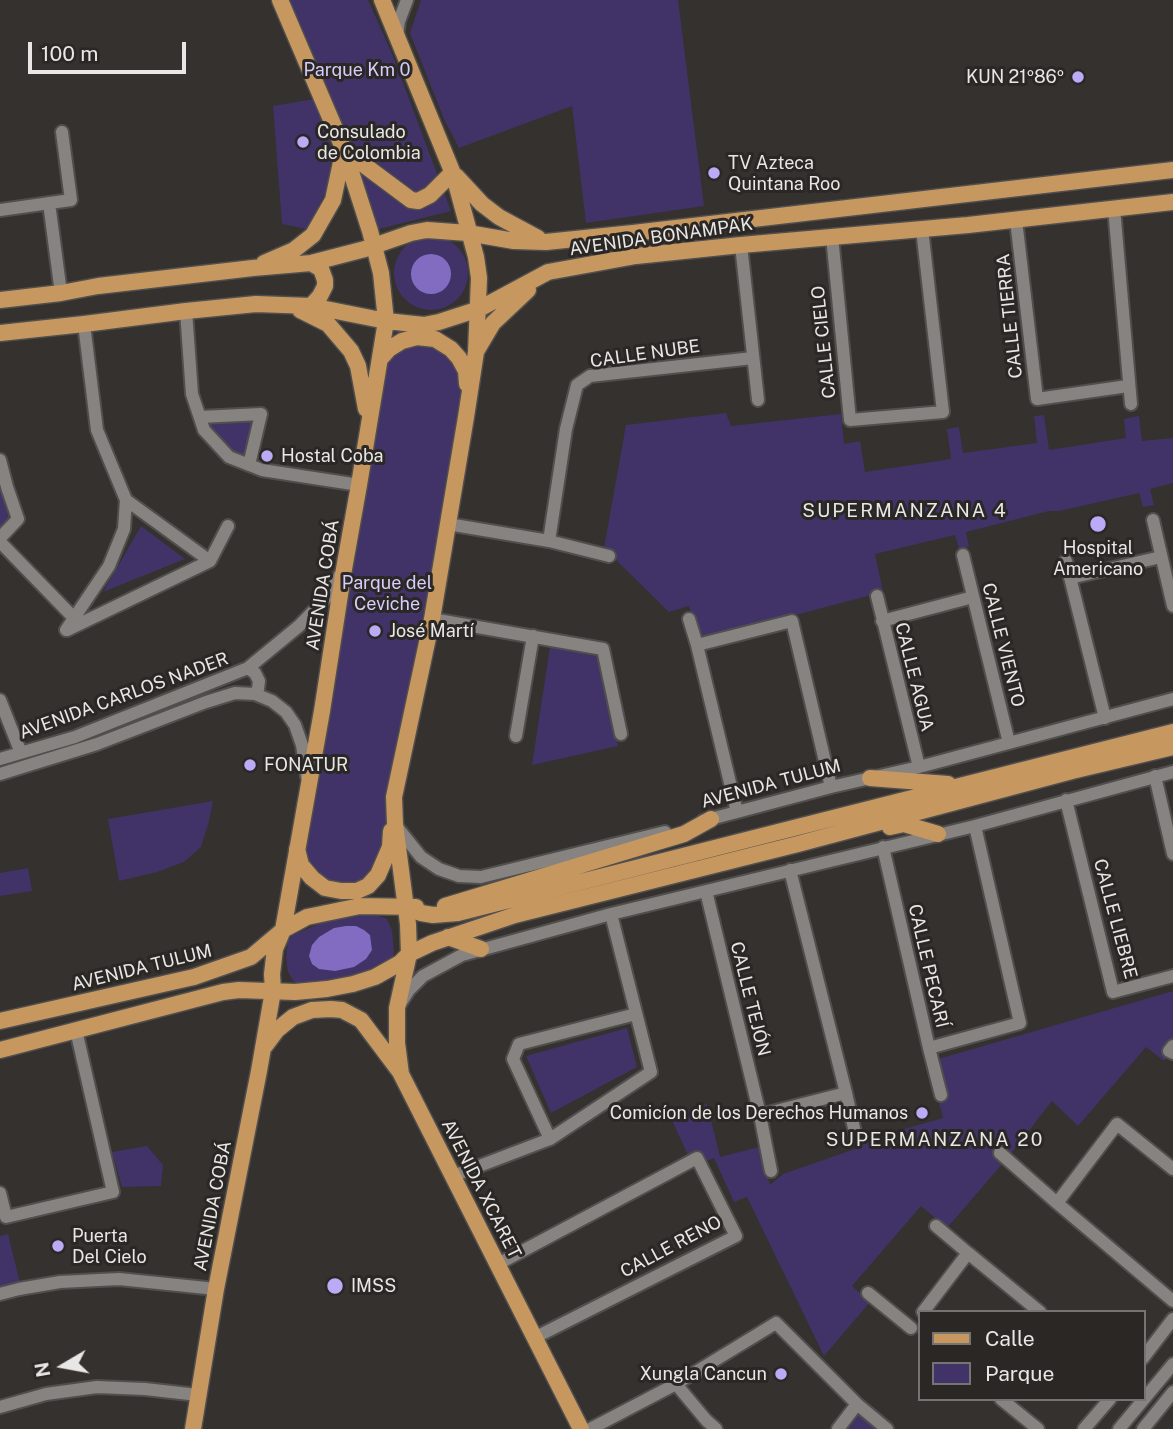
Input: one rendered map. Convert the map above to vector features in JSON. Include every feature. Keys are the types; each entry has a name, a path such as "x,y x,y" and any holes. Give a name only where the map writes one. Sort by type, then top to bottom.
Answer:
{"main road":[{"name":"AVENIDA COBÁ","path":"193,1429 216,1289 273,991 275,949 283,930 322,711 386,321 381,273 344,150 280,0"},
{"path":"297,848 301,865 325,888 357,891 368,886 378,875 390,846 394,797 432,619 476,352 479,278 476,257 451,171 382,0"},
{"path":"253,268 294,250 313,235 333,200 344,150 411,200 418,201 430,195 451,171"},
{"name":"AVENIDA BONAMPAK","path":"0,300 98,286 311,263 427,230 468,233 514,241 546,242 1173,170"},
{"path":"451,171 499,217 546,242"},
{"name":"AVENIDA BONAMPAK","path":"0,333 256,304 311,306 386,321 424,324 479,309 548,272 636,256 1173,202"},
{"path":"694,225 686,237 691,246 698,249"},
{"path":"443,231 461,242 476,257"},
{"path":"633,233 639,237 642,244 636,256"},
{"path":"381,273 384,261 402,236"},
{"path":"311,263 321,270 325,286 311,306"},
{"path":"476,352 493,323 548,272"},
{"path":"452,317 469,297 479,278"},
{"path":"384,294 388,304 410,324"},
{"path":"288,304 328,324 351,351 363,383 369,427"},
{"path":"381,358 395,345 409,338 423,337 441,342 456,353 463,363 467,377 468,405"},
{"path":"406,907 433,915 458,913 1173,732"},
{"path":"0,1050 223,992 295,992 353,984 375,977 400,963 409,954 447,937 515,915 1173,747"},
{"path":"870,778 965,785"},
{"path":"394,797 406,907"},
{"path":"406,907 430,908 448,905 684,834 711,819"},
{"path":"799,844 904,824 938,834"},
{"name":"AVENIDA TULUM","path":"0,1021 194,977 251,957 283,930 307,917 360,906 406,907"},
{"name":"AVENIDA XCARET","path":"406,907 409,954 397,1008 397,1043 401,1074 581,1429"},
{"path":"447,937 481,949"},
{"path":"237,962 243,975 239,990"},
{"path":"263,1048 277,1030 293,1017 312,1010 342,1010 361,1020 401,1074"}],"street":[{"path":"397,36 407,0"},
{"path":"0,209 71,200 61,132"},
{"path":"49,203 61,293"},
{"path":"1114,208 1131,404"},
{"name":"CALLE TIERRA","path":"1016,219 1037,400 1128,386"},
{"name":"CALLE CIELO","path":"832,236 850,420 943,412 922,229"},
{"path":"741,244 758,400"},
{"path":"186,311 192,394 204,430 229,457 262,470 359,485"},
{"path":"84,324 97,430 126,500 124,528 109,566 66,630 209,561 228,526"},
{"name":"CALLE NUBE","path":"549,541 566,429 577,385 590,376 753,358"},
{"path":"200,417 261,414 249,465"},
{"path":"0,460 18,519 0,540 74,618"},
{"path":"126,500 209,561"},
{"path":"1153,520 1173,606"},
{"path":"448,524 549,541 609,556"},
{"name":"CALLE VIENTO","path":"963,555 1009,743"},
{"path":"1070,578 1161,557"},
{"path":"1066,561 1105,718"},
{"name":"AVENIDA CARLOS NADER","path":"0,759 75,737 248,668 299,626 329,595 344,569"},
{"name":"CALLE AGUA","path":"877,596 919,767"},
{"path":"882,621 973,597"},
{"path":"432,619 603,649 621,734"},
{"path":"688,619 697,645 737,811"},
{"path":"697,645 792,621 831,787"},
{"path":"516,736 533,636"},
{"path":"248,668 255,673 259,681 255,694 272,701 286,712 295,725 302,745 309,785"},
{"name":"AVENIDA CARLOS NADER","path":"0,774 97,744 206,702 235,693 255,694"},
{"name":"AVENIDA TULUM","path":"395,824 421,858 439,869 459,876 481,877 919,767 1173,699"},
{"path":"0,700 21,753"},
{"path":"397,1008 423,976 462,955 481,949 611,914 975,826 1173,772"},
{"path":"1155,776 1173,854"},
{"name":"CALLE LIEBRE","path":"1066,800 1113,992 1173,976"},
{"name":"CALLE PECARÍ","path":"884,848 929,1048 1020,1023 975,826"},
{"path":"790,870 856,1137"},
{"name":"CALLE TEJÓN","path":"706,891 771,1171"},
{"path":"453,1176 550,1139 651,1072 611,914"},
{"path":"550,1139 513,1059 519,1044 636,1014"},
{"path":"0,1193 6,1216 113,1192 76,1030"},
{"path":"1173,1046 1170,1051 1173,1054"},
{"path":"929,1048 941,1095"},
{"path":"760,1115 846,1093"},
{"path":"1057,1203 1117,1125 1173,1169"},
{"path":"1000,1153 1173,1301"},
{"name":"CALLE RENO","path":"498,1264 697,1158 736,1236 534,1338"},
{"path":"936,1226 1039,1310"},
{"path":"924,1310 968,1252"},
{"path":"0,1294 61,1282 119,1279 216,1289"},
{"path":"868,1293 917,1326"},
{"path":"1145,1355 1173,1319"},
{"path":"590,1429 676,1384 776,1323 857,1404 887,1429"},
{"path":"1145,1398 1173,1364"},
{"path":"676,1384 716,1429"},
{"path":"0,1407 46,1394 97,1387 198,1395"},
{"path":"1143,1429 1173,1392"},
{"path":"1003,1401 1038,1429"},
{"path":"1084,1429 1108,1401"},
{"path":"1119,1429 1142,1401"},
{"path":"838,1429 857,1404"}],"green space":[{"name":"Parque Km 0","path":"288,0 368,0 393,56 451,211 379,229"},
{"path":"421,0 678,0 704,206 586,223 572,106 459,148 444,119 410,33"},
{"path":"320,98 332,153 328,187 307,229 282,224 273,106"},
{"path":"431,236 445,239 457,247 465,259 468,273 465,287 457,299 445,307 431,310 417,307 405,299 397,287 394,273 397,259 405,247 417,239"},
{"name":"Parque del Ceviche","path":"431,341 466,371 382,856 375,871 355,886 336,887 317,878 302,851 387,364 408,343"},
{"path":"726,413 731,426 841,414 844,444 860,441 865,472 951,459 947,429 959,427 963,453 1037,443 1034,416 1044,415 1049,450 1126,438 1124,419 1139,416 1142,441 1173,438 1173,483 1150,489 1154,505 1143,507 1139,493 1049,511 966,532 969,547 959,549 955,535 875,554 883,592 700,640 689,606 669,612 616,560 617,553 604,548 626,425"},
{"path":"257,418 244,459 230,455 203,420"},
{"path":"0,474 14,516 1,529 0,528"},
{"path":"141,526 185,559 103,592"},
{"path":"550,647 601,657 618,746 532,765"},
{"path":"213,801 201,847 184,862 119,881 108,819"},
{"path":"28,868 32,891 0,896 0,873"},
{"path":"361,914 387,919 392,930 393,958 383,966 347,979 294,982 288,972 288,940 293,935 328,920"},
{"path":"1173,991 1173,1050 1164,1061 1146,1047 1078,1126 1052,1101 947,1228 921,1206 852,1286 870,1302 824,1356 747,1197 734,1202 714,1158 693,1166 670,1116 707,1104 720,1157 759,1147 770,1185 783,1174 855,1149 866,1140 943,1118 928,1062"},
{"path":"627,1028 637,1067 551,1113 526,1056"},
{"path":"147,1146 163,1165 161,1186 122,1187 112,1152"},
{"path":"8,1234 20,1283 0,1288 0,1236"},
{"path":"862,1409 887,1429 838,1429"}],"shaded area":[{"path":"431,254 445,260 451,274 445,288 431,294 417,288 411,274 417,260"},
{"path":"356,926 370,935 372,950 366,959 354,967 335,971 319,969 312,964 309,956 312,945 319,937 334,928"}],"place":[{"name":"KUN 21º86º","path":"1078,77"},
{"name":"Consulado de Colombia","path":"303,142"},
{"name":"TV Azteca Quintana Roo","path":"714,173"},
{"name":"Hostal Coba","path":"267,456"},
{"name":"Hospital Americano","path":"1098,524"},
{"name":"José Martí","path":"375,631"},
{"name":"FONATUR","path":"250,765"},
{"name":"Comicíon de los Derechos Humanos","path":"922,1113"},
{"name":"Puerta Del Cielo","path":"58,1246"},
{"name":"IMSS","path":"335,1286"},
{"name":"Xungla Cancun","path":"781,1374"}],"district":[{"name":"SUPERMANZANA 4","path":"905,511"},
{"name":"SUPERMANZANA 20","path":"935,1140"}]}
